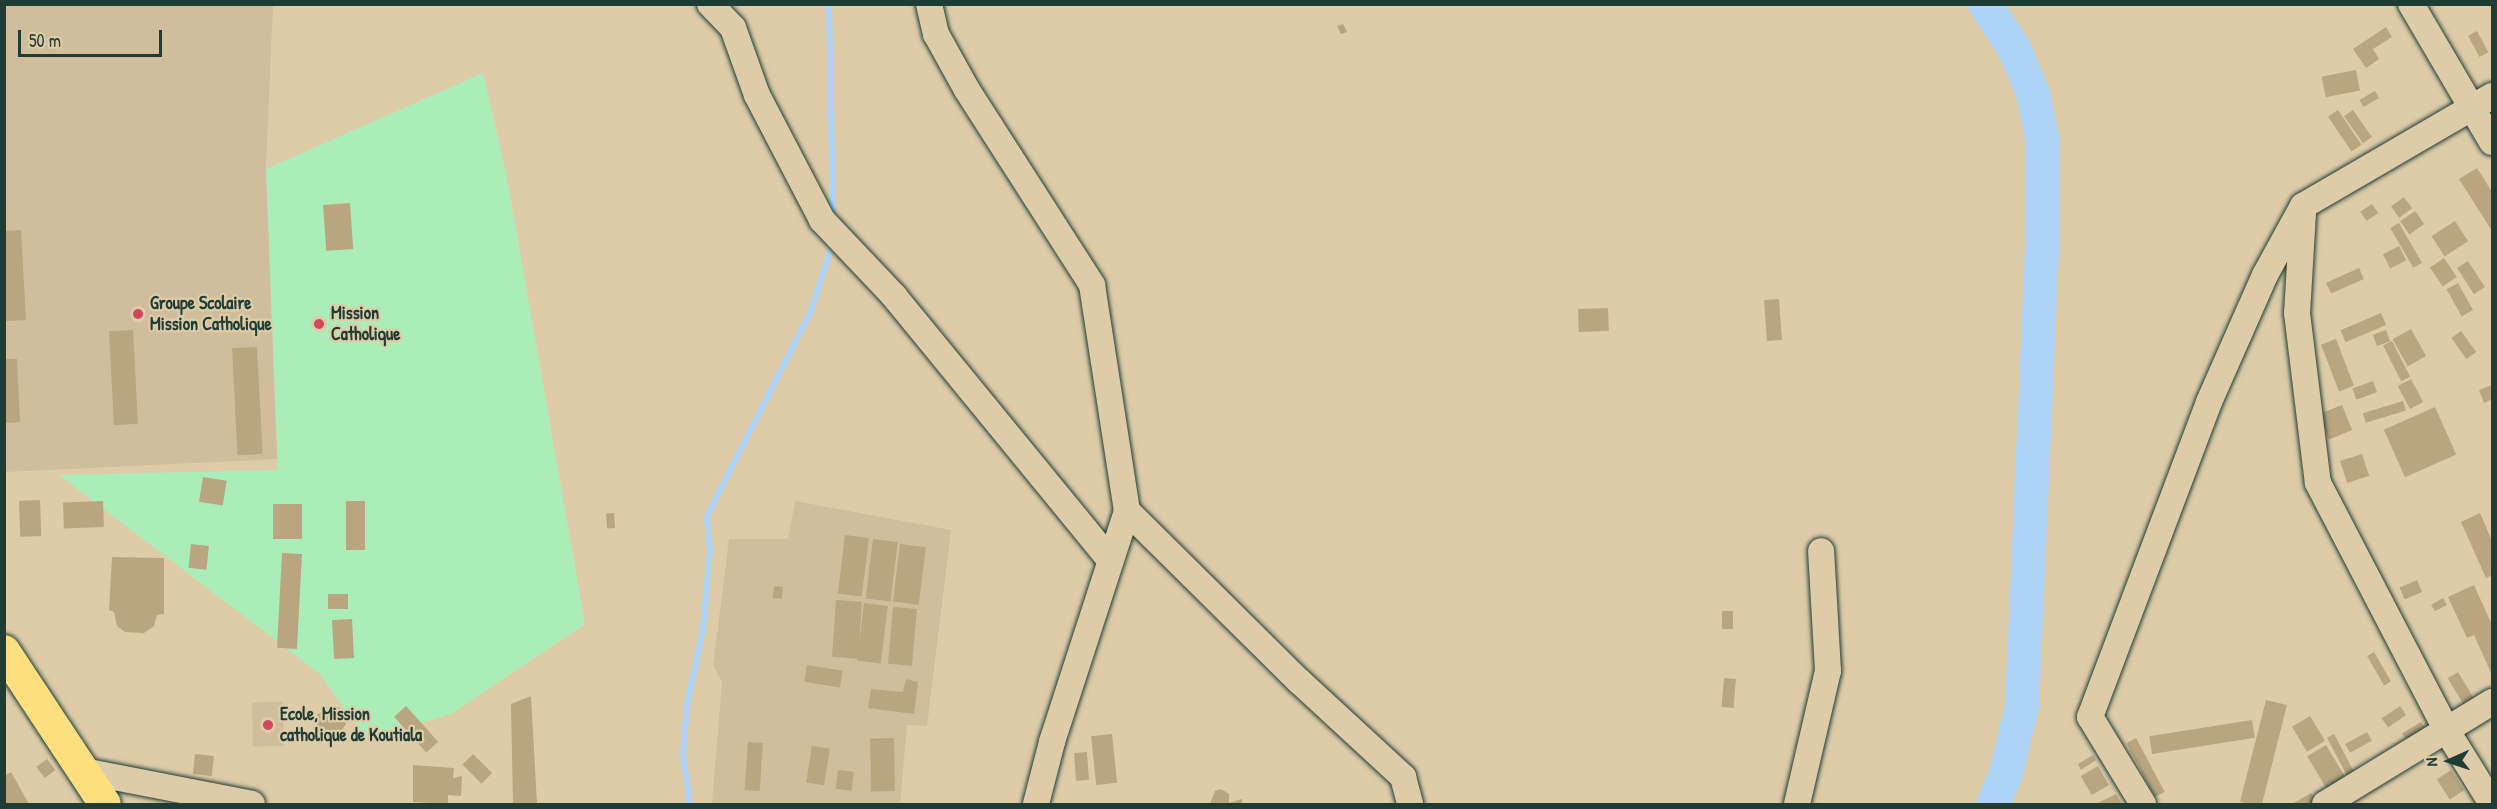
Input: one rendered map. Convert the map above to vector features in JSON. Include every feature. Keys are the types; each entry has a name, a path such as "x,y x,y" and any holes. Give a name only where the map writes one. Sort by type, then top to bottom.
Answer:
{"main road":[{"path":"4,651 105,804"}],"street":[{"path":"710,4 733,28 757,94 822,220 894,296 1110,560"},
{"path":"929,4 936,34 967,90 1092,285 1127,511 1036,804"},
{"path":"2412,4 2482,101 2493,142"},
{"path":"2143,804 2090,717 2209,402 2265,275 2303,206 2482,101"},
{"path":"2303,206 2297,313 2318,483 2447,731 2493,804"},
{"path":"1127,511 1299,681 1404,777 1410,804"},
{"path":"1797,804 1828,671 1821,551"},
{"path":"2325,804 2493,702"},
{"path":"83,771 252,804"}],"shaded area":[{"name":"Groupe Scolaire Mission Catholique","path":"4,5 273,5 266,169 277,459 5,472"},
{"path":"795,501 951,530 927,726 907,725 900,804 712,804 722,682 713,665 729,539 788,539"},
{"name":"Ecole, Mission catholique de Koutiala","path":"283,702 284,746 253,747 252,703"}],"green space":[{"path":"483,73 506,172 585,624 451,714 366,739 320,674 59,475 278,470 266,169"}],"building":[{"path":"1343,24 1347,32 1341,34 1337,26"},
{"path":"2386,27 2392,37 2373,49 2379,59 2366,68 2353,49"},
{"path":"2477,31 2488,52 2479,57 2468,36"},
{"path":"2356,70 2360,91 2326,97 2322,77"},
{"path":"2375,91 2379,98 2363,107 2359,100"},
{"path":"2338,110 2361,145 2352,152 2328,117"},
{"path":"2353,110 2372,137 2363,143 2344,116"},
{"path":"2477,168 2492,192 2492,231 2459,179"},
{"path":"2404,197 2412,208 2399,218 2391,206"},
{"path":"350,203 353,249 326,251 323,205"},
{"path":"2372,204 2378,213 2367,221 2360,212"},
{"path":"2415,211 2424,224 2409,234 2400,221"},
{"path":"2455,221 2468,241 2445,256 2432,236"},
{"path":"2399,223 2422,263 2413,268 2390,228"},
{"path":"21,230 26,320 4,321 4,231"},
{"path":"2399,246 2406,260 2390,268 2383,254"},
{"path":"2444,258 2457,277 2443,287 2430,268"},
{"path":"2468,261 2485,287 2474,294 2457,268"},
{"path":"2359,268 2364,279 2331,294 2326,283"},
{"path":"2458,283 2473,310 2462,316 2447,289"},
{"path":"1779,299 1782,340 1767,341 1764,300"},
{"path":"1608,308 1609,331 1579,332 1578,309"},
{"path":"2381,313 2386,325 2346,342 2340,330"},
{"path":"2411,329 2426,356 2408,366 2393,339"},
{"path":"133,330 138,424 114,425 109,331"},
{"path":"2386,330 2390,341 2377,346 2373,335"},
{"path":"2461,331 2476,352 2467,359 2451,338"},
{"path":"2336,339 2354,386 2339,391 2321,345"},
{"path":"2392,341 2410,377 2401,381 2383,346"},
{"path":"257,347 263,454 238,455 232,348"},
{"path":"4,359 17,359 20,422 4,423"},
{"path":"2411,379 2423,402 2410,409 2398,386"},
{"path":"2373,381 2377,392 2356,400 2352,389"},
{"path":"2492,385 2492,399 2484,403 2479,390"},
{"path":"2403,401 2406,411 2366,423 2363,413"},
{"path":"2342,405 2352,430 2329,439 2319,414"},
{"path":"2435,407 2456,455 2405,477 2384,430"},
{"path":"2362,454 2369,476 2347,483 2340,461"},
{"path":"203,477 227,481 223,505 199,502"},
{"path":"40,500 41,536 20,537 19,501"},
{"path":"103,501 104,527 64,528 63,502"},
{"path":"346,501 365,501 365,550 346,550"},
{"path":"273,504 302,504 302,539 273,539"},
{"path":"614,513 615,528 607,529 606,514"},
{"path":"2480,513 2492,541 2492,575 2486,578 2461,522"},
{"path":"845,535 869,538 862,596 838,594"},
{"path":"873,539 898,542 891,602 866,599"},
{"path":"191,544 209,546 206,570 188,568"},
{"path":"900,544 926,547 919,605 893,602"},
{"path":"282,553 302,554 297,649 277,648"},
{"path":"112,557 164,558 164,614 157,615 154,626 144,633 125,632 117,626 114,612 109,610"},
{"path":"2417,580 2422,592 2405,599 2400,587"},
{"path":"2474,585 2492,625 2492,675 2474,635 2467,638 2448,597"},
{"path":"774,586 783,587 782,599 773,598"},
{"path":"328,594 348,594 348,609 328,609"},
{"path":"2443,598 2447,605 2435,611 2431,605"},
{"path":"836,600 862,602 858,659 832,657"},
{"path":"864,603 888,606 881,663 857,661"},
{"path":"893,607 917,609 912,666 888,664"},
{"path":"1722,611 1733,611 1733,629 1722,629"},
{"path":"352,619 354,658 334,659 332,620"},
{"path":"2374,652 2391,681 2384,685 2367,656"},
{"path":"807,665 843,671 840,687 804,682"},
{"path":"2458,672 2474,699 2464,705 2448,678"},
{"path":"1724,678 1736,679 1733,708 1721,707"},
{"path":"906,679 918,682 914,714 868,708 871,689 903,692"},
{"path":"531,696 537,804 513,804 511,704"},
{"path":"2266,700 2287,705 2262,804 2240,802"},
{"path":"406,706 438,742 426,752 394,717"},
{"path":"2400,706 2406,715 2388,727 2382,718"},
{"path":"339,707 346,724 338,736 329,738 318,734 315,717 325,708"},
{"path":"2310,716 2325,741 2307,752 2292,727"},
{"path":"2252,720 2255,738 2152,754 2149,736"},
{"path":"2421,722 2430,737 2411,748 2402,733"},
{"path":"2367,732 2372,741 2350,753 2345,744"},
{"path":"1112,734 1117,783 1096,785 1091,736"},
{"path":"2334,734 2357,777 2350,781 2327,738"},
{"path":"870,738 894,738 895,791 871,791"},
{"path":"2136,738 2165,792 2155,797 2126,743"},
{"path":"748,742 763,743 760,791 745,790"},
{"path":"2326,745 2348,782 2329,793 2307,756"},
{"path":"812,746 830,749 824,785 806,783"},
{"path":"1087,752 1089,780 1076,781 1074,753"},
{"path":"195,754 214,756 212,776 193,774"},
{"path":"473,754 492,773 481,784 462,765"},
{"path":"2093,755 2096,760 2081,770 2078,764"},
{"path":"47,759 55,770 45,778 36,767"},
{"path":"413,765 454,768 453,778 462,776 461,796 448,795 448,804 413,802"},
{"path":"2098,766 2109,785 2092,795 2081,776"},
{"path":"838,770 854,772 852,791 836,789"},
{"path":"2451,770 2464,790 2450,799 2437,779"},
{"path":"11,772 29,804 4,804 4,776"},
{"path":"1221,789 1229,794 1229,803 1242,799 1242,804 1210,804 1215,791"},
{"path":"2311,793 2317,802 2292,804"},
{"path":"2116,794 2122,804 2096,804"}],"waterway":[{"path":"829,4 833,220"},
{"path":"1985,4 2014,48 2033,93 2042,137 2043,228 2022,706 2006,774 1993,804"},
{"path":"690,804 683,754 687,705 703,629 710,551 707,516 811,311 833,242"}],"place":[{"name":"Groupe Scolaire Mission Catholique","path":"138,314"},
{"name":"Mission Catholique","path":"319,324"},
{"name":"Ecole, Mission catholique de Koutiala","path":"268,725"}]}
